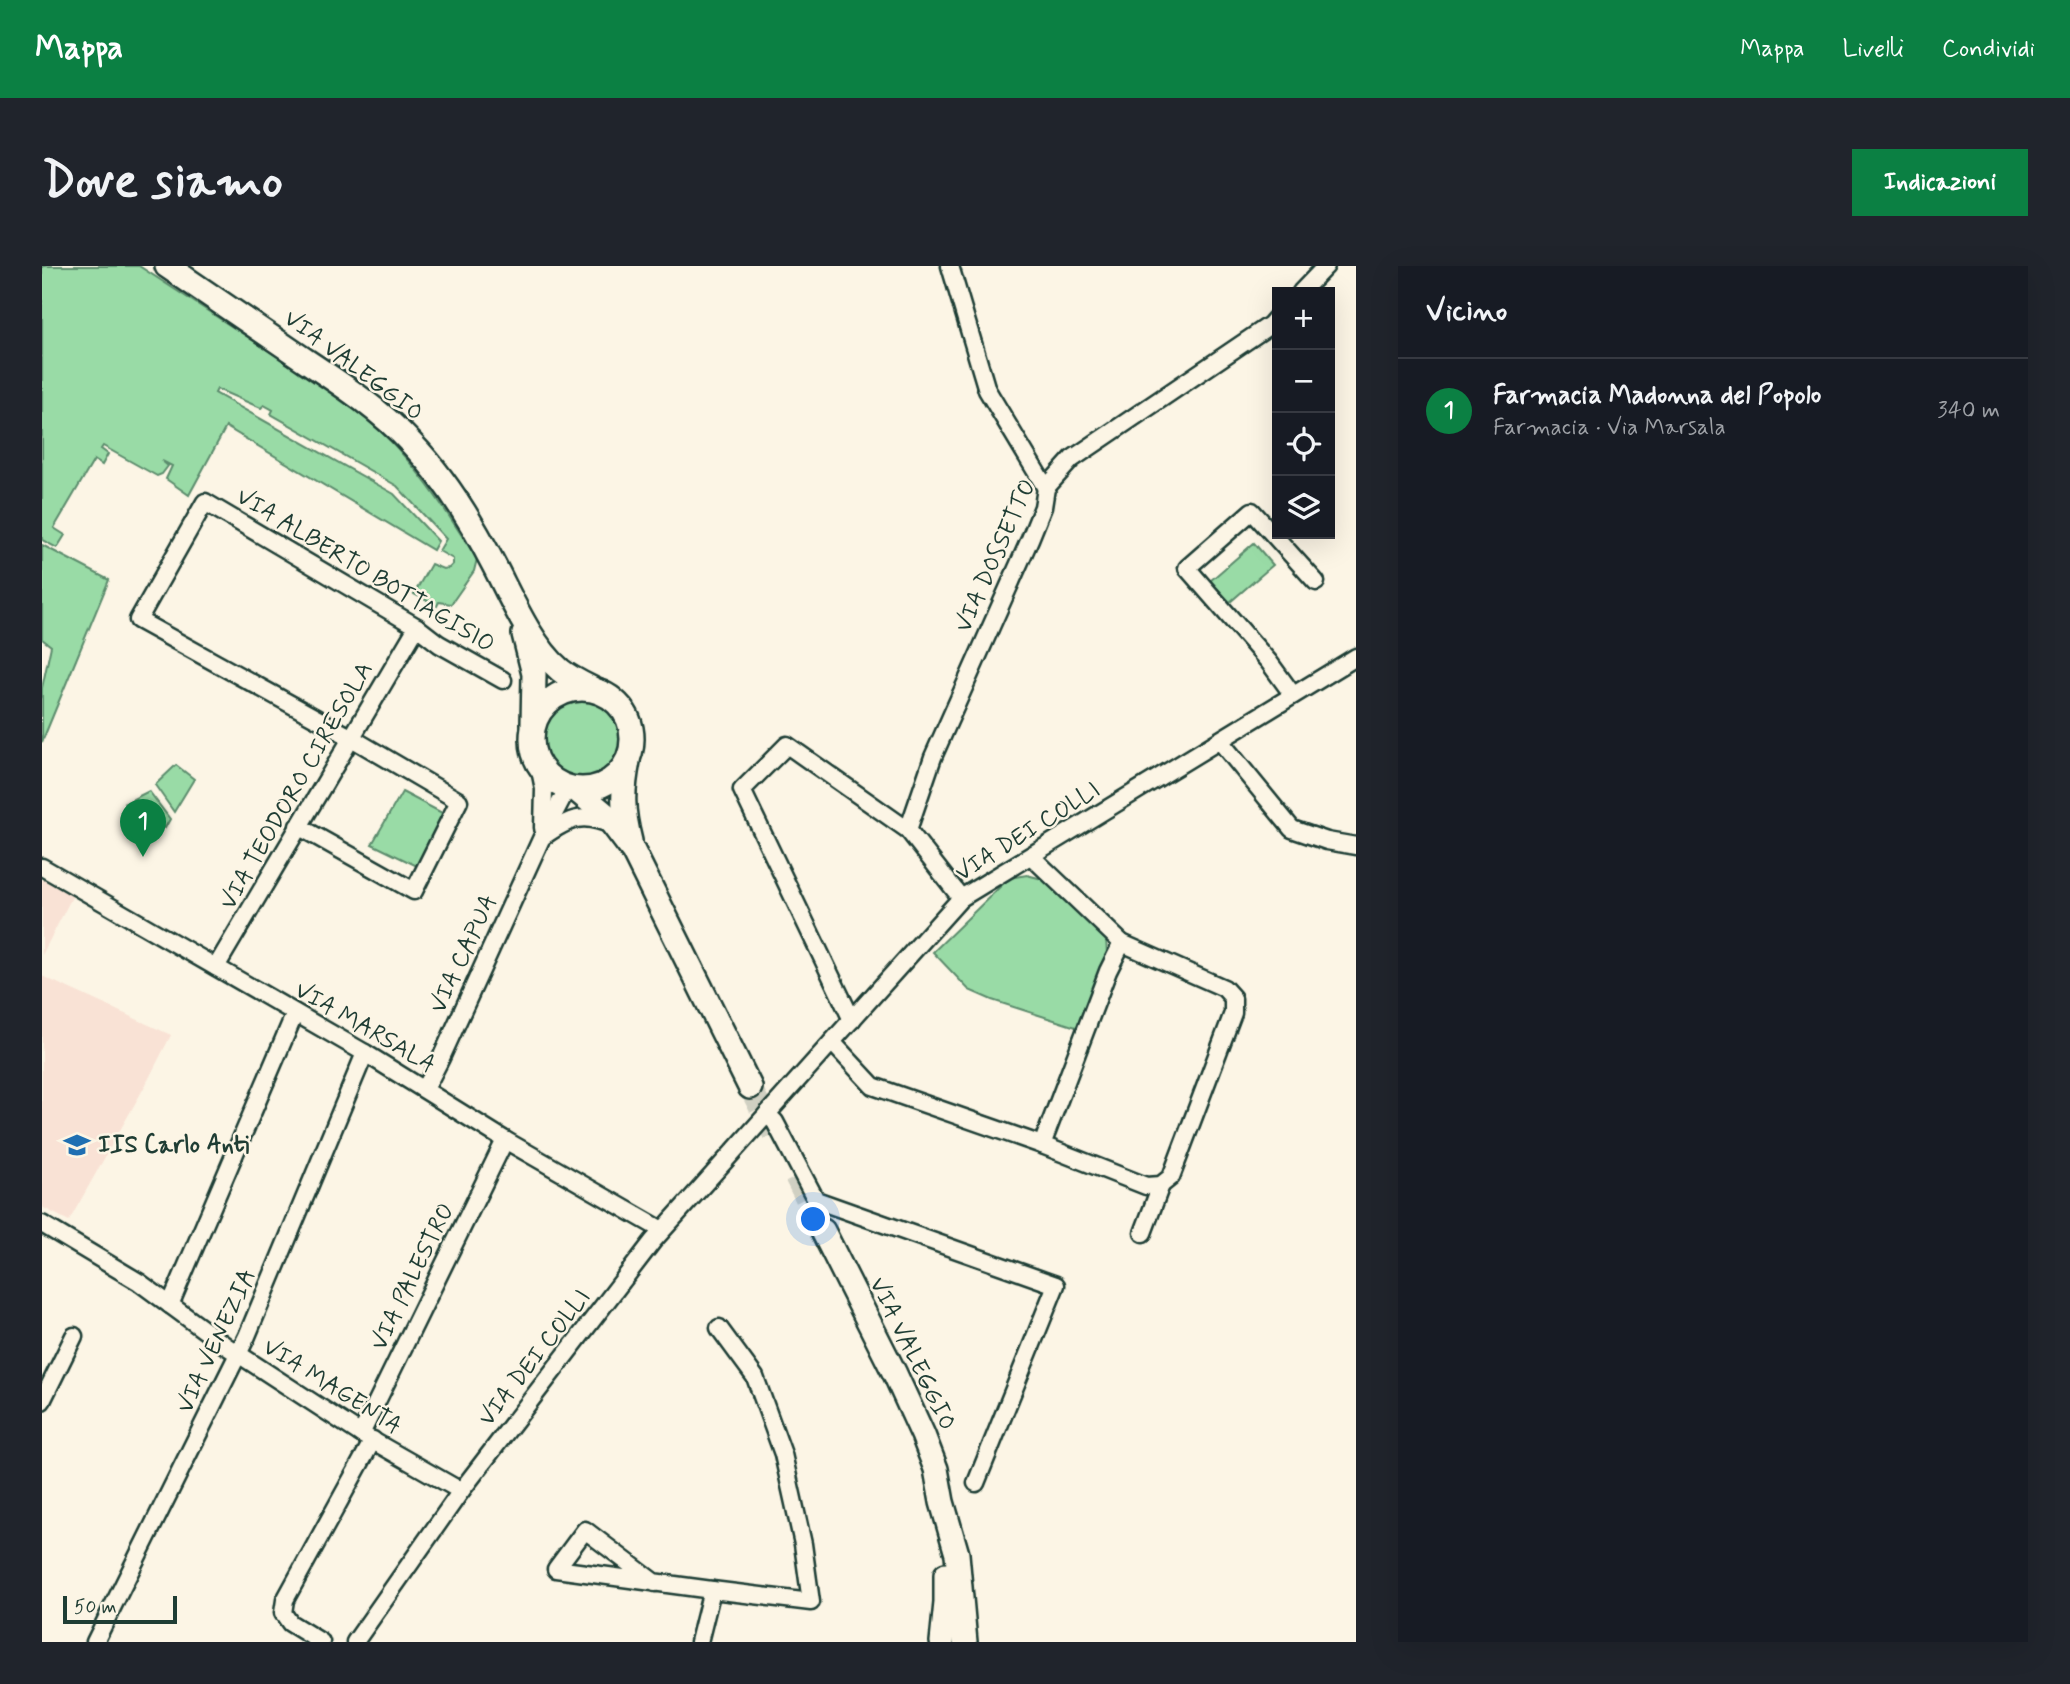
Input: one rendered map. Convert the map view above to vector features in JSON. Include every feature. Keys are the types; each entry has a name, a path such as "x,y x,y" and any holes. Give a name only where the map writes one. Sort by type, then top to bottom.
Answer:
{"main road":[{"name":"VIA VALEGGIO","path":"167,266 348,389 412,443 459,506 494,564 517,611 544,652 570,678 597,691"},
{"name":"VIA VALEGGIO","path":"517,611 534,674 532,738"},
{"path":"633,851 622,796 632,741 627,717 612,698 597,691 582,688 566,691 552,698 541,709 534,723 532,748 539,765 556,782 594,803 633,851 750,1087"},
{"path":"571,788 588,789 613,779 629,757"},
{"name":"VIA VALEGGIO","path":"823,1231 923,1435 936,1469 957,1554 965,1642"},
{"name":"VIA VALEGGIO","path":"942,1502 946,1603 942,1642"}],"street":[{"path":"950,266 987,390 1046,488"},
{"path":"1306,287 1326,266"},
{"name":"VIA DOSSETTO","path":"908,830 933,757 1043,507 1046,488 1072,459 1272,323"},
{"name":"VIA ALBERTO BOTTAGISIO","path":"351,738 138,620 205,502 417,626 439,644 503,680"},
{"path":"1293,695 1269,662 1187,568 1252,511 1316,582"},
{"name":"VIA TEODORO CIRESOLA","path":"216,967 417,626"},
{"name":"VIA DEI COLLI","path":"355,1642 461,1491 662,1230 961,898 1356,657"},
{"path":"298,826 414,891 459,801 351,738"},
{"path":"1220,741 1292,829 1327,841 1356,846"},
{"path":"852,1020 742,790 787,745 908,830 961,898"},
{"name":"VIA CAPUA","path":"539,765 544,789 545,816 542,837"},
{"name":"VIA CAPUA","path":"425,1089 442,1058 542,837 571,788"},
{"path":"542,837 564,822 576,818 586,817 617,828"},
{"path":"832,1042 873,1086 1153,1185 1171,1177 1233,1013 1233,998 1224,988 1122,943 1031,856"},
{"name":"VIA MARSALA","path":"42,867 662,1230"},
{"path":"1042,1145 1108,971 1122,943"},
{"path":"170,1305 295,1013"},
{"name":"VIA VENEZIA","path":"95,1642 239,1354 365,1054"},
{"path":"766,1114 775,1122 816,1200 1056,1285 976,1483"},
{"name":"VIA PALESTRO","path":"321,1642 290,1623 283,1613 285,1600 367,1437 505,1140"},
{"path":"1143,1233 1153,1185"},
{"name":"VIA MAGENTA","path":"42,1224 98,1256 239,1354 367,1437 461,1491"},
{"path":"655,1583 584,1530 556,1569 655,1583 811,1602 803,1544 783,1454 755,1377 719,1328"},
{"path":"42,1401 74,1336"},
{"path":"699,1642 712,1590"}],"shaded area":[{"path":"42,876 73,895 42,955"},
{"name":"IIS Carlo Anti","path":"42,976 171,1035 69,1221 42,1207"}],"green space":[{"path":"42,266 139,266 335,394 362,416 388,439 414,468 477,559 474,571 451,604 439,602 437,606 414,594 431,564 443,569 449,568 453,559 439,551 446,539 397,486 271,414 273,410 264,405 261,408 217,389 215,393 394,494 438,541 433,550 226,427 189,495 166,479 172,466 162,461 168,466 157,476 103,446 101,449 108,454 102,465 94,460 54,528 65,535 57,548 42,540"},
{"path":"1254,543 1273,565 1230,602 1210,581"},
{"path":"42,545 109,580 42,742 42,688 51,646 42,639"},
{"path":"582,699 597,702 610,710 618,723 621,738 618,753 610,766 597,774 582,777 567,774 554,766 546,753 543,738 546,723 554,710 567,702"},
{"path":"176,765 194,779 174,812 155,785"},
{"path":"149,791 170,819 165,828 125,803"},
{"path":"402,792 446,815 419,867 372,844"},
{"path":"1027,875 1042,879 1106,937 1107,955 1079,1028 969,990 933,952 1009,878"}],"tunnel":[{"path":"750,1087 774,1134"},
{"path":"796,1177 823,1231"}],"place":[{"name":"Farmacia Madonna del Popolo","path":"143,857"},
{"name":"IIS Carlo Anti","path":"77,1145"}]}
